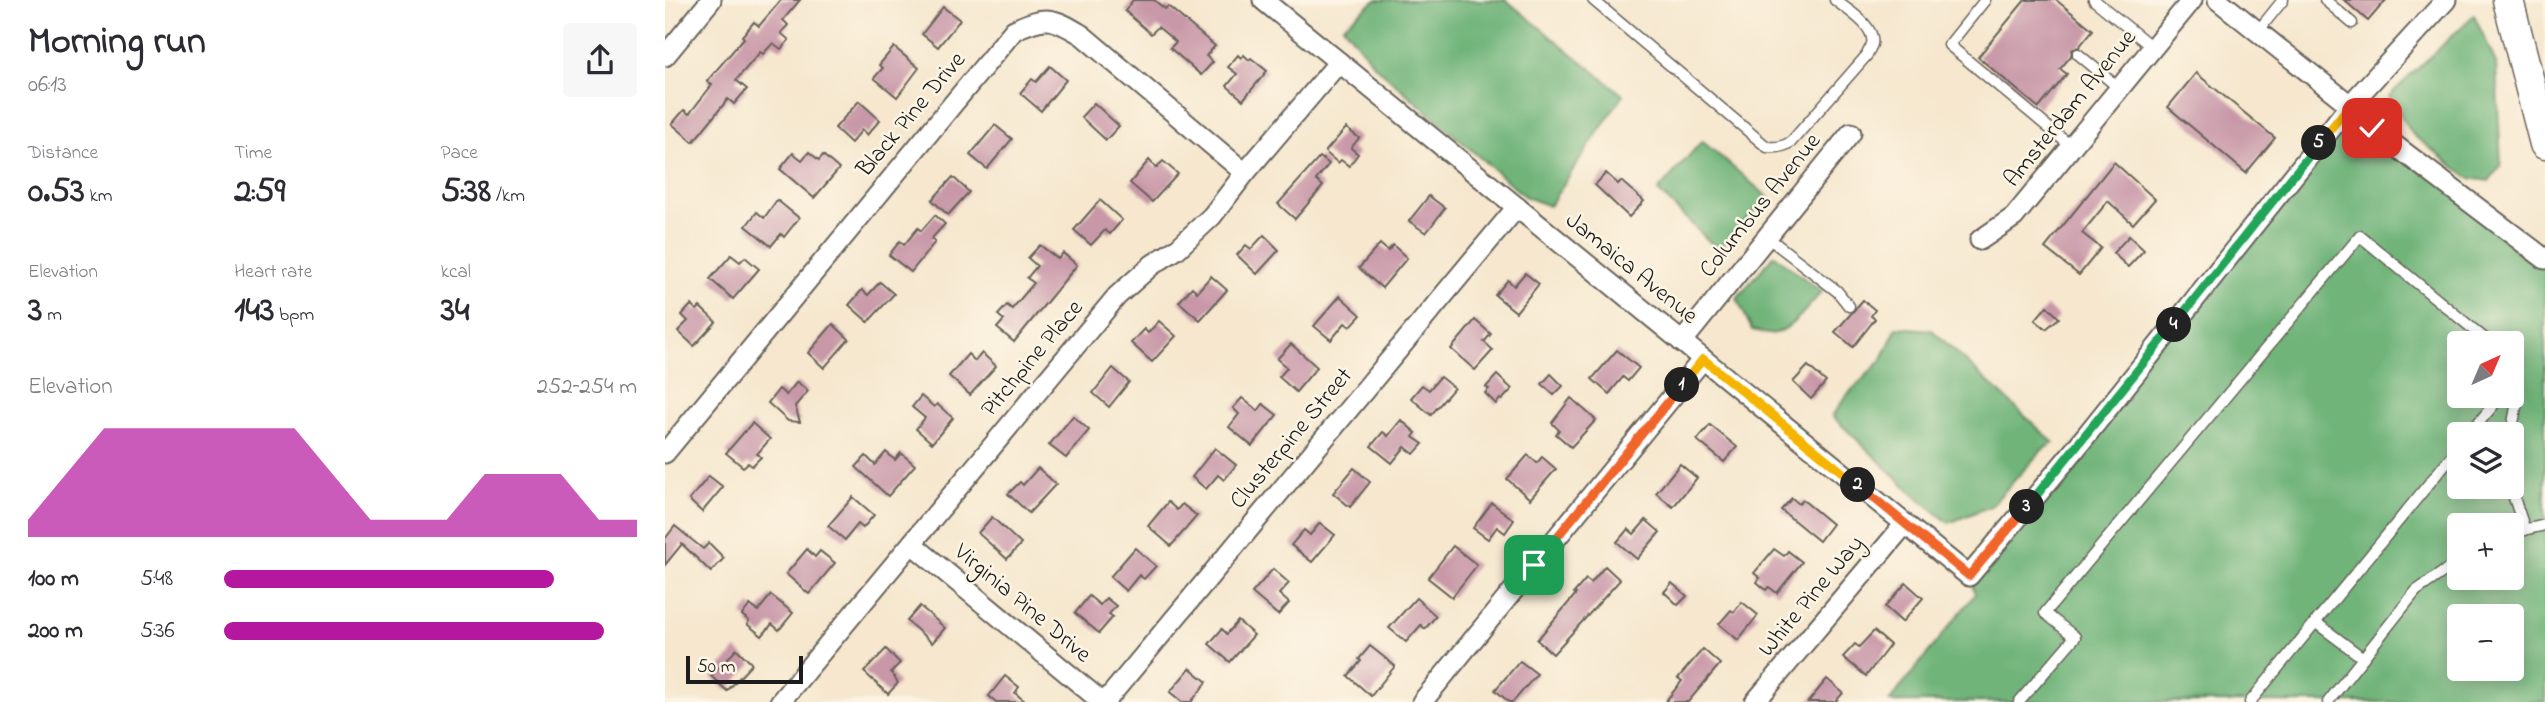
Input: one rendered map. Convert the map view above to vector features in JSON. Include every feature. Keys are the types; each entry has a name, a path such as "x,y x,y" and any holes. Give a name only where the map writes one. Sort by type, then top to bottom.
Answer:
{"main road":[{"path":"2508,0 2545,144"}],"street":[{"path":"665,56 711,0"},
{"name":"Jamaica Avenue","path":"1262,0 1969,576 2073,452 2350,105"},
{"name":"Amsterdam Avenue","path":"1980,240 2014,217 2192,0"},
{"path":"2218,0 2350,105 2372,128 2545,259"},
{"path":"2350,105 2446,0"},
{"name":"Black Pine Drive","path":"665,453 1014,30 1039,19 1061,22 1245,173"},
{"name":"Pitchpine Place","path":"780,702 1117,296 1152,265 1177,249 1212,216 1339,62"},
{"name":"Columbus Avenue","path":"1682,342 1851,133"},
{"name":"Clusterpine Street","path":"1104,702 1517,207"},
{"path":"1422,702 1703,359"},
{"name":"White Pine Way","path":"1755,702 1905,524"},
{"name":"Virginia Pine Drive","path":"912,544 1104,702"}],"lane":[{"path":"1593,0 1767,147 1774,148 1791,142 1867,55 1872,44 1865,24 1835,0"},
{"path":"1986,0 1949,45 2072,147"},
{"path":"2094,0 2153,48"},
{"path":"2258,32 2283,0"},
{"path":"2325,0 2352,23"},
{"path":"2078,54 2120,89"},
{"path":"2019,702 2075,638 2045,613 2360,236 2475,331"},
{"path":"1767,237 1836,292 1849,306"},
{"path":"2479,422 2491,408"},
{"path":"2250,702 2447,462"},
{"path":"2514,499 2525,530 2545,525"},
{"path":"2327,702 2416,591 2447,569"},
{"path":"2315,622 2363,658"}],"green space":[{"path":"1376,0 1506,0 1623,95 1549,206 1524,196 1375,66 1343,26"},
{"path":"2474,15 2496,63 2501,165 2489,181 2469,178 2413,135 2389,96"},
{"path":"2350,105 2545,259 2545,702 1889,702 1975,594 1969,576"},
{"path":"1702,141 1768,197 1718,250 1658,191"},
{"path":"1774,255 1822,292 1791,324 1776,333 1767,334 1752,330 1737,298"},
{"path":"1897,327 1932,330 2054,443 2043,449 1991,506 1949,523 1917,497 1832,416 1848,394 1881,361"}],"building":[{"path":"781,0 800,0 783,20 788,25 781,33 789,40 781,49 773,43 763,54 760,52 736,80 747,89 734,104 728,99 693,142 672,124 684,110 689,114 712,85 707,81 744,38 742,36 754,22 759,26"},
{"path":"1133,0 1154,0 1165,9 1168,6 1215,46 1206,56 1213,62 1201,75 1170,48 1176,42 1158,27 1151,34 1125,11"},
{"path":"2025,0 2056,0 2093,30 2079,47 2072,50 2071,56 2060,69 2067,74 2039,108 1978,57"},
{"path":"2344,0 2386,0 2368,21"},
{"path":"943,7 960,20 938,47 922,34"},
{"path":"894,47 919,68 897,97 874,78 883,68 879,65"},
{"path":"1238,55 1241,58 1244,55 1249,60 1251,58 1267,71 1243,100 1227,86 1237,74 1228,67"},
{"path":"1050,66 1066,80 1041,111 1020,93 1032,79 1036,82"},
{"path":"2196,73 2275,138 2246,173 2168,107"},
{"path":"859,101 880,120 867,135 862,130 851,143 835,128"},
{"path":"1094,103 1119,126 1106,140 1081,117"},
{"path":"995,125 1012,139 987,169 970,155"},
{"path":"1346,128 1359,138 1351,148 1358,154 1349,166 1341,160 1338,163 1325,152"},
{"path":"809,152 819,160 823,155 839,169 814,198 780,169 793,153 802,160"},
{"path":"1320,157 1329,164 1316,180 1323,186 1295,219 1278,204"},
{"path":"1149,160 1156,168 1163,161 1178,174 1152,202 1130,183"},
{"path":"2114,162 2155,199 2133,224 2108,201 2082,233 2101,248 2079,275 2045,248"},
{"path":"1606,173 1618,184 1621,181 1644,201 1629,217 1595,185"},
{"path":"953,177 969,192 948,215 932,200"},
{"path":"1429,196 1445,208 1426,233 1409,221"},
{"path":"777,200 799,218 784,237 781,234 771,246 746,226 757,212 764,218"},
{"path":"1100,200 1122,220 1110,234 1105,230 1091,245 1074,230"},
{"path":"935,215 945,224 931,239 935,242 911,272 889,255 900,241 904,245 918,228 921,231"},
{"path":"1264,235 1279,250 1257,274 1237,255 1246,245 1251,249"},
{"path":"2129,236 2144,250 2128,267 2113,253"},
{"path":"1380,244 1388,251 1393,245 1407,258 1382,288 1359,268"},
{"path":"1040,245 1058,259 1063,253 1077,265 1014,342 997,328 1004,320 998,315 1007,305 1012,309 1034,283 1027,278 1037,266 1028,258"},
{"path":"731,255 740,262 745,257 759,269 733,299 710,279"},
{"path":"1525,273 1539,284 1516,312 1495,295 1508,280 1514,286"},
{"path":"1211,276 1227,290 1200,320 1179,302 1192,287 1197,292"},
{"path":"880,282 894,294 868,322 849,305 862,290 868,295"},
{"path":"1340,296 1361,315 1350,327 1345,323 1331,340 1314,326"},
{"path":"1863,300 1875,310 1871,316 1875,319 1853,347 1835,332"},
{"path":"691,305 697,310 700,307 716,322 694,346 678,331 688,321 682,315"},
{"path":"2047,306 2059,318 2046,329 2035,320"},
{"path":"1475,320 1491,334 1484,342 1493,350 1475,370 1451,349"},
{"path":"1159,321 1176,336 1152,362 1131,343 1144,329 1148,333"},
{"path":"833,324 849,339 824,368 808,353"},
{"path":"1291,344 1317,367 1296,392 1279,377 1287,368 1277,359"},
{"path":"1617,350 1639,368 1628,381 1623,377 1609,394 1592,379"},
{"path":"982,353 996,366 970,395 949,376 968,354 975,361"},
{"path":"1808,366 1826,382 1811,399 1793,382"},
{"path":"1113,368 1129,382 1109,407 1093,393"},
{"path":"1551,374 1563,386 1554,395 1542,384"},
{"path":"1497,375 1512,389 1496,404 1485,393 1489,389 1486,387"},
{"path":"1440,377 1454,388 1431,415 1411,398 1422,385 1429,390"},
{"path":"797,382 808,391 795,406 800,422 788,421 768,403 779,389 786,395"},
{"path":"921,396 934,407 937,404 953,418 932,443 916,429 925,418 912,407"},
{"path":"1242,398 1258,411 1263,404 1277,415 1252,446 1229,427 1239,414 1233,408"},
{"path":"1571,398 1596,420 1571,447 1556,434 1559,430 1552,423"},
{"path":"1073,416 1089,430 1066,458 1049,445"},
{"path":"1401,420 1416,433 1413,437 1423,444 1414,454 1405,447 1392,463 1371,446 1383,432 1388,436"},
{"path":"752,423 770,439 757,454 761,457 752,466 748,463 743,467 726,453"},
{"path":"1710,425 1737,447 1724,462 1697,440"},
{"path":"1215,448 1236,465 1224,480 1218,475 1206,489 1192,477"},
{"path":"886,452 895,460 901,453 915,465 888,496 856,467 866,456 875,465"},
{"path":"1528,455 1537,463 1542,457 1556,469 1530,499 1507,479"},
{"path":"1680,464 1697,478 1673,507 1656,493"},
{"path":"1038,468 1056,484 1029,513 1008,494 1020,482 1023,485"},
{"path":"1354,468 1370,482 1350,507 1333,493"},
{"path":"709,476 723,487 702,512 689,500"},
{"path":"853,497 874,515 863,528 858,524 845,540 828,526"},
{"path":"1792,498 1799,504 1803,500 1832,524 1819,541 1781,510"},
{"path":"1168,502 1177,510 1182,504 1197,516 1171,546 1148,526"},
{"path":"1492,503 1514,520 1505,533 1497,527 1488,539 1473,528"},
{"path":"992,517 1021,544 1007,559 978,533"},
{"path":"1646,520 1660,532 1637,559 1617,542 1628,529 1634,534"},
{"path":"1320,523 1335,535 1312,562 1291,545 1304,530 1310,535"},
{"path":"675,526 703,549 709,543 724,558 711,572 682,544 665,565 665,539"},
{"path":"1453,546 1477,565 1452,597 1428,578"},
{"path":"1135,548 1156,566 1144,579 1139,575 1126,591 1110,577"},
{"path":"807,549 815,557 820,551 835,563 809,594 786,574"},
{"path":"1774,549 1784,556 1788,551 1802,562 1777,593 1769,587 1766,590 1757,582 1760,578 1754,573"},
{"path":"1605,566 1620,580 1553,654 1537,640 1586,579 1591,583"},
{"path":"1273,569 1289,583 1279,594 1289,603 1278,615 1252,593"},
{"path":"1672,583 1687,596 1678,605 1664,592"},
{"path":"1906,583 1923,598 1902,622 1885,607"},
{"path":"771,595 793,613 779,630 772,624 762,636 747,624 749,621 742,615 750,605 758,611"},
{"path":"1089,596 1100,605 1106,598 1116,606 1109,614 1113,617 1099,633 1075,613"},
{"path":"1416,598 1436,616 1425,629 1421,625 1406,642 1389,628"},
{"path":"1742,602 1758,615 1738,640 1719,624"},
{"path":"920,606 945,628 932,643 907,621"},
{"path":"1238,621 1254,635 1230,662 1209,644 1222,629 1227,634"},
{"path":"1874,631 1890,645 1866,676 1843,657 1855,644 1859,647"},
{"path":"1370,646 1395,666 1371,696 1348,676"},
{"path":"737,649 752,664 727,691 711,676"},
{"path":"886,649 900,663 891,672 898,683 888,694 864,672"},
{"path":"1703,649 1720,664 1688,702 1665,702 1682,681 1678,678"},
{"path":"1520,661 1537,674 1513,702 1509,702 1495,690"},
{"path":"1190,668 1207,682 1191,702 1182,702 1170,692"},
{"path":"1005,676 1019,687 1015,693 1026,702 996,702 989,696"},
{"path":"1827,679 1843,693 1835,702 1808,702"}],"route":[{"path":"1534,565 1703,359 1969,576 2073,452 2350,105 2372,128"}]}
